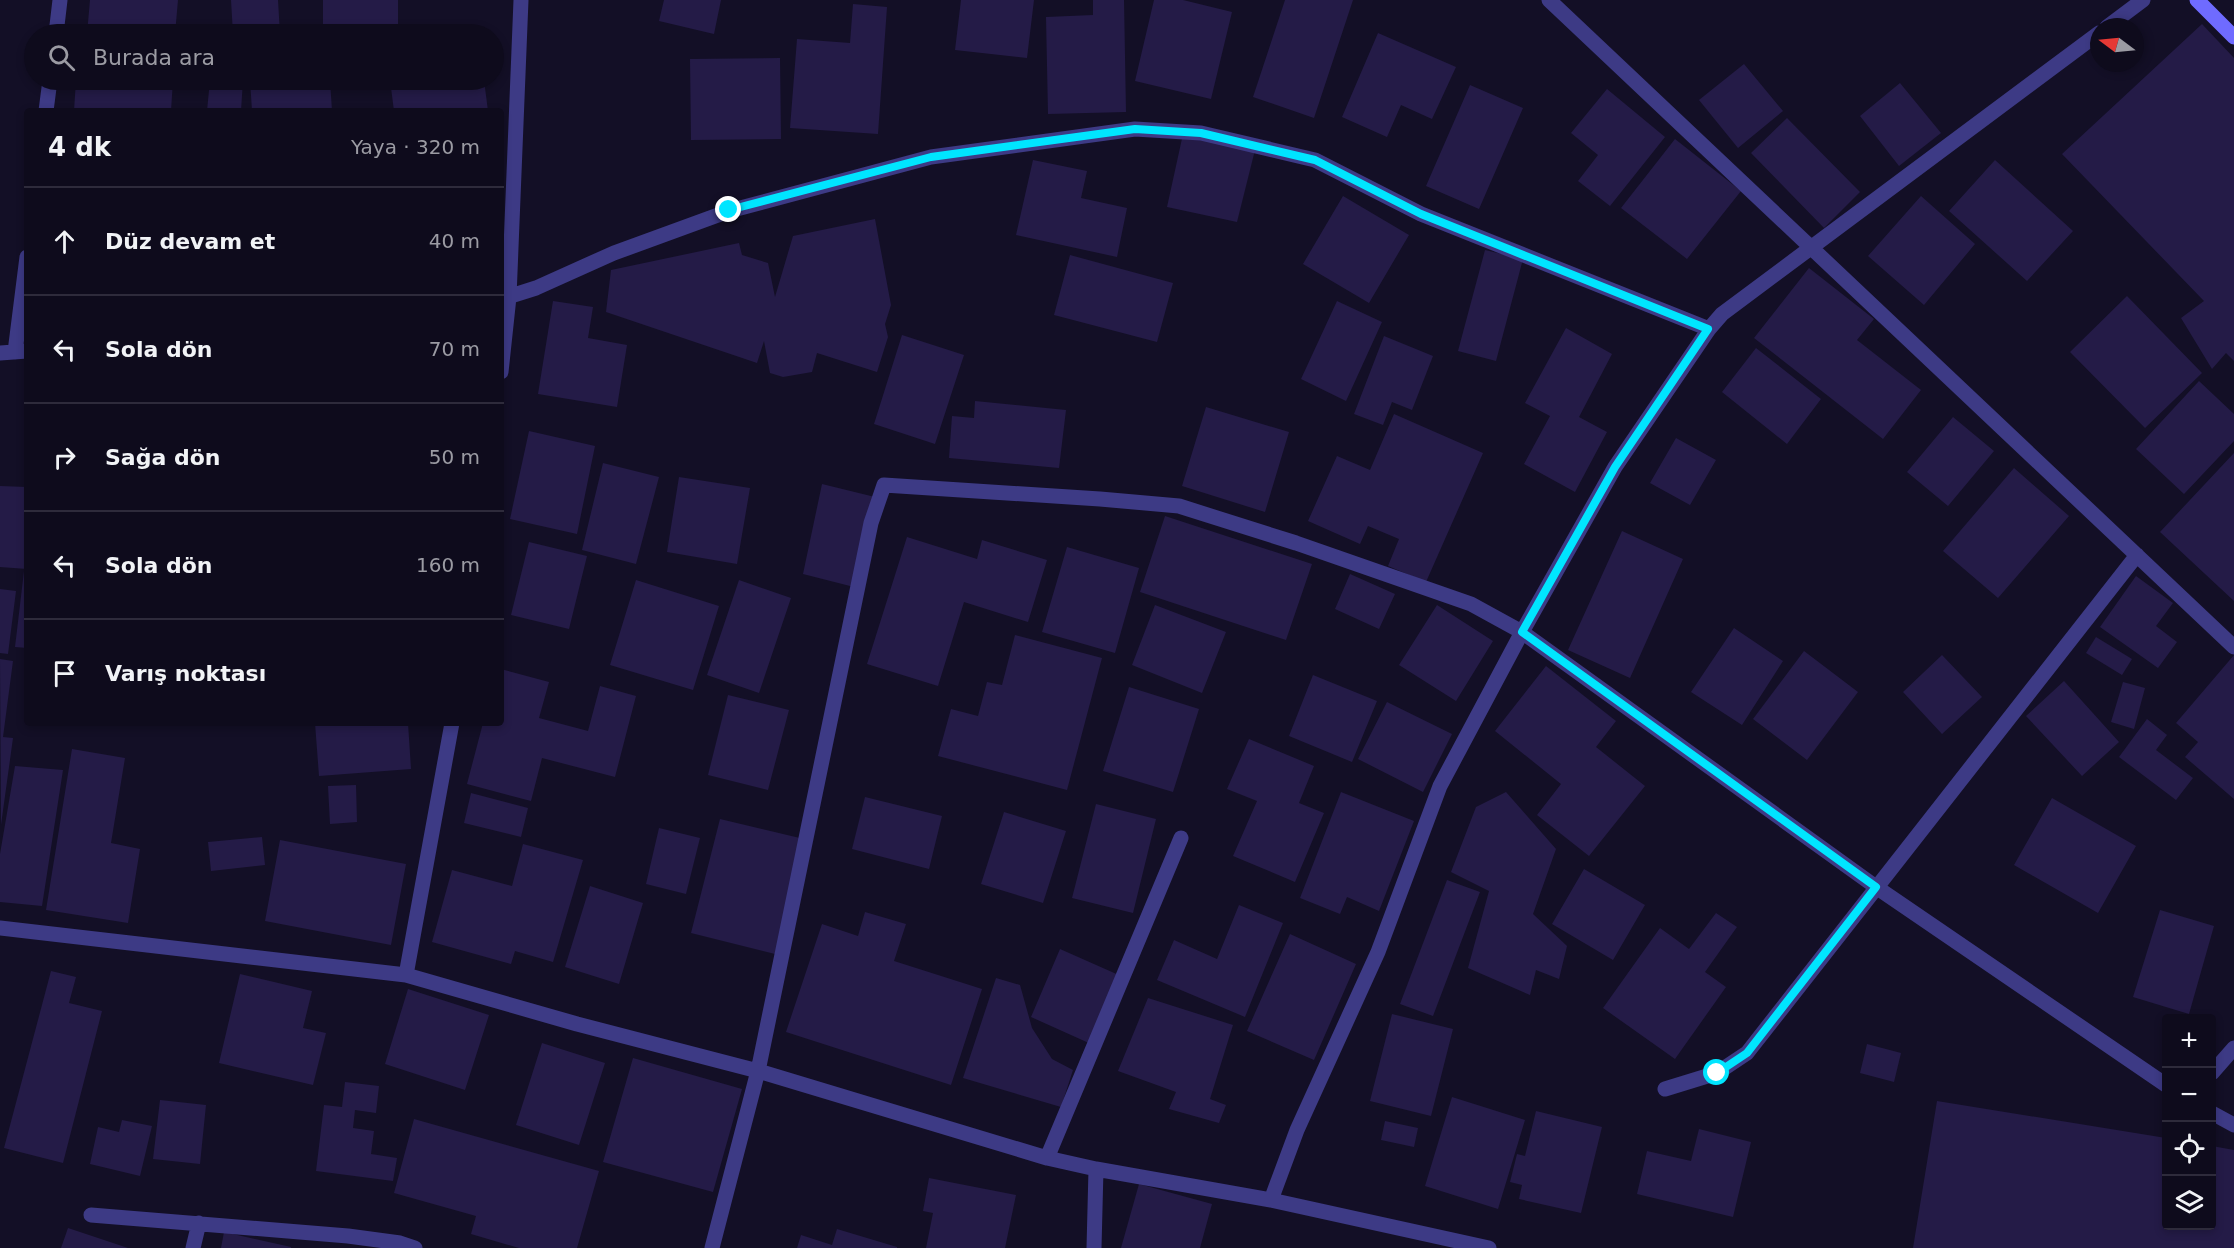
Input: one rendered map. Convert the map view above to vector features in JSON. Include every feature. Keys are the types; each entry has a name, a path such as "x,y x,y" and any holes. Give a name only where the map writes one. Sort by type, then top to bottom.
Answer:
{"main road":[{"path":"2197,0 2234,37"}],"street":[{"path":"57,24 60,0"},
{"path":"504,316 521,0"},
{"path":"1549,0 2234,647"},
{"path":"2119,18 2143,0"},
{"path":"1271,1200 1297,1130 1378,952 1440,786 1522,632 1615,467 1708,329 1722,314 1810,247 2090,40"},
{"path":"46,108 49,90"},
{"path":"505,298 536,288 614,253 729,210 931,157 1135,129 1201,133 1315,160 1421,214 1708,329"},
{"path":"14,352 24,279"},
{"path":"712,1248 758,1071 871,523 884,485 1100,498 1179,506 1296,543 1471,604 1522,632 1876,887 2162,1082"},
{"path":"1665,1089 1717,1073 1747,1053 2137,555"},
{"path":"406,975 451,726"},
{"path":"1047,1158 1181,838"},
{"path":"0,928 406,975 577,1024 758,1071 1047,1158 1271,1200 1489,1248"},
{"path":"2216,1068 2234,1048"},
{"path":"2216,1116 2234,1125"},
{"path":"1095,1248 1096,1169"},
{"path":"91,1215 348,1236 400,1243 415,1248"},
{"path":"193,1248 199,1223"}],"building":[{"path":"90,0 178,0 176,24 88,24"},
{"path":"231,0 278,0 279,24 232,24"},
{"path":"323,0 398,0 398,24 323,24"},
{"path":"664,0 721,0 714,34 659,21"},
{"path":"961,0 1034,0 1027,58 955,50"},
{"path":"1093,0 1124,0 1126,112 1048,114 1046,17 1093,15"},
{"path":"1154,0 1183,0 1232,12 1211,99 1135,81"},
{"path":"1285,0 1353,0 1314,118 1253,97"},
{"path":"853,4 887,7 878,134 790,128 797,39 850,43"},
{"path":"2202,24 2234,58 2234,361 2226,353 2212,369 2181,318 2204,301 2062,154"},
{"path":"1378,33 1456,67 1432,119 1401,105 1387,137 1342,117"},
{"path":"780,58 781,139 691,140 690,59"},
{"path":"1744,64 1783,111 1738,148 1699,100"},
{"path":"1900,83 1941,133 1899,166 1860,116"},
{"path":"1470,85 1523,108 1479,209 1426,186"},
{"path":"1607,89 1665,137 1610,206 1578,181 1598,155 1571,133"},
{"path":"75,90 172,90 171,108 74,108"},
{"path":"209,90 242,90 241,108 207,108"},
{"path":"251,90 331,90 332,108 252,108"},
{"path":"391,90 485,90 488,108 394,108"},
{"path":"1787,118 1860,192 1824,228 1751,153"},
{"path":"1183,134 1255,150 1237,222 1167,207"},
{"path":"1675,139 1741,191 1687,259 1621,208"},
{"path":"1033,160 1087,171 1081,198 1127,208 1117,257 1016,235"},
{"path":"1995,160 2073,231 2027,281 1949,211"},
{"path":"1343,196 1409,235 1369,303 1303,264"},
{"path":"1921,196 1975,244 1924,305 1868,256"},
{"path":"875,219 891,305 885,324 888,337 877,372 817,353 812,372 783,377 770,373 764,341 757,363 606,312 611,270 739,243 742,255 768,263 775,297 793,236"},
{"path":"1485,250 1523,259 1496,361 1458,351"},
{"path":"1070,255 1173,283 1157,342 1054,315"},
{"path":"1809,268 1874,319 1857,340 1921,390 1883,439 1754,338"},
{"path":"2127,296 2202,373 2145,428 2070,352"},
{"path":"553,301 593,307 588,338 627,345 617,407 538,394"},
{"path":"1337,301 1382,322 1346,401 1301,379"},
{"path":"1566,328 1612,354 1579,417 1607,432 1575,492 1524,464 1550,416 1525,403"},
{"path":"902,335 964,355 935,444 874,424"},
{"path":"1384,336 1433,356 1412,410 1392,402 1383,425 1354,414"},
{"path":"1756,348 1821,399 1787,444 1722,392"},
{"path":"2199,381 2234,414 2234,441 2184,494 2136,449"},
{"path":"975,401 1066,410 1059,468 949,458 952,416 974,418"},
{"path":"1206,407 1289,432 1265,512 1182,486"},
{"path":"1394,414 1483,453 1426,582 1388,566 1399,539 1368,526 1360,544 1308,521 1337,456 1370,470"},
{"path":"1953,417 1994,451 1948,506 1907,472"},
{"path":"529,431 595,446 577,534 510,519"},
{"path":"1676,438 1716,460 1690,505 1650,483"},
{"path":"2234,453 2234,601 2160,532"},
{"path":"603,463 659,477 636,564 582,550"},
{"path":"2014,468 2069,516 1998,598 1943,551"},
{"path":"679,477 750,488 737,564 667,552"},
{"path":"822,484 875,497 854,587 803,574"},
{"path":"0,486 24,487 24,569 0,567"},
{"path":"1165,516 1312,564 1286,640 1140,592"},
{"path":"1622,531 1683,559 1630,678 1568,650"},
{"path":"907,537 977,559 982,540 1047,560 1028,622 964,602 938,686 867,664"},
{"path":"529,542 587,556 569,629 511,615"},
{"path":"1067,547 1139,568 1115,653 1042,632"},
{"path":"24,571 24,648 15,647"},
{"path":"1350,574 1395,594 1379,629 1335,609"},
{"path":"2136,576 2173,603 2156,626 2177,642 2158,668 2100,627"},
{"path":"636,580 719,606 693,690 610,665"},
{"path":"739,580 791,598 759,693 707,675"},
{"path":"0,589 16,591 8,654 0,653"},
{"path":"1155,605 1226,632 1202,693 1132,665"},
{"path":"1437,605 1493,641 1456,701 1399,665"},
{"path":"1734,628 1783,661 1742,725 1691,692"},
{"path":"1015,635 1102,658 1067,790 938,756 951,709 978,716 987,682 1002,685"},
{"path":"2096,637 2132,659 2122,675 2086,653"},
{"path":"1804,651 1858,692 1807,760 1753,719"},
{"path":"1942,655 1982,697 1942,734 1903,692"},
{"path":"2234,655 2234,799 2185,757 2198,742 2176,723"},
{"path":"0,659 13,661 3,737 13,738 1,825"},
{"path":"1546,666 1616,721 1596,747 1645,786 1589,856 1537,815 1561,784 1495,731"},
{"path":"504,670 549,682 539,718 588,731 600,686 636,696 615,777 542,758 531,801 467,784 482,726 504,726"},
{"path":"1313,675 1377,701 1352,762 1289,736"},
{"path":"2064,681 2119,742 2082,776 2026,716"},
{"path":"2123,682 2145,688 2134,729 2111,722"},
{"path":"1129,687 1199,709 1173,792 1103,771"},
{"path":"728,695 789,710 768,790 708,775"},
{"path":"1387,702 1452,734 1423,792 1358,759"},
{"path":"2147,719 2167,735 2156,750 2193,778 2176,800 2119,757"},
{"path":"315,726 408,726 411,769 319,776"},
{"path":"1249,739 1314,766 1299,803 1324,813 1295,882 1233,856 1257,801 1227,789"},
{"path":"72,749 125,758 111,843 140,849 128,923 46,910"},
{"path":"15,766 63,770 42,906 0,902 0,854"},
{"path":"356,785 357,822 330,824 328,786"},
{"path":"1341,792 1414,821 1379,911 1347,897 1340,914 1300,898"},
{"path":"1506,792 1556,849 1533,914 1567,946 1559,979 1536,970 1530,995 1468,968 1489,891 1451,872 1476,807"},
{"path":"471,793 528,808 521,837 464,823"},
{"path":"865,797 942,816 929,869 852,849"},
{"path":"2052,798 2136,846 2098,913 2014,865"},
{"path":"1096,804 1156,819 1133,913 1072,898"},
{"path":"1004,812 1066,831 1043,903 981,884"},
{"path":"720,819 804,839 775,954 691,933"},
{"path":"659,828 700,838 686,894 646,884"},
{"path":"262,837 265,865 211,871 208,842"},
{"path":"280,840 406,864 391,945 265,921"},
{"path":"523,844 583,860 553,962 515,951 511,964 432,942 452,870 512,886"},
{"path":"1584,869 1645,905 1613,960 1552,924"},
{"path":"1447,880 1480,892 1433,1016 1400,1004"},
{"path":"590,886 643,903 619,984 565,967"},
{"path":"1239,905 1283,923 1245,1017 1157,980 1174,940 1217,959"},
{"path":"2160,910 2214,926 2189,1014 2133,997"},
{"path":"865,912 906,924 894,961 982,989 951,1085 786,1032 822,924 858,936"},
{"path":"1716,913 1737,927 1705,972 1726,987 1675,1059 1603,1008 1660,928 1689,949"},
{"path":"1290,934 1356,964 1314,1060 1247,1031"},
{"path":"1060,949 1121,976 1091,1044 1031,1017"},
{"path":"51,971 76,977 69,1003 102,1011 63,1163 4,1148"},
{"path":"240,974 312,991 303,1028 326,1033 313,1085 219,1063"},
{"path":"996,978 1020,985 1032,1028 1052,1059 1073,1070 1061,1107 963,1078"},
{"path":"408,989 489,1015 465,1090 385,1064"},
{"path":"1148,998 1233,1025 1210,1099 1226,1105 1219,1123 1169,1109 1176,1092 1118,1071"},
{"path":"1392,1014 1453,1029 1431,1116 1370,1101"},
{"path":"542,1043 605,1063 579,1145 516,1125"},
{"path":"1867,1044 1901,1053 1894,1082 1860,1073"},
{"path":"633,1058 742,1089 713,1192 603,1162"},
{"path":"345,1082 379,1086 376,1113 355,1110 353,1128 374,1131 371,1154 397,1158 393,1181 316,1171 324,1105 342,1107"},
{"path":"1452,1097 1525,1120 1498,1209 1425,1186"},
{"path":"160,1100 206,1105 200,1164 153,1159"},
{"path":"1937,1101 2162,1137 2162,1230 2216,1230 2216,1147 2234,1150 2234,1248 1913,1248"},
{"path":"1536,1111 1602,1127 1581,1213 1519,1199 1522,1185 1510,1182 1517,1154 1525,1156"},
{"path":"414,1119 599,1171 577,1248 519,1248 471,1234 476,1216 394,1193"},
{"path":"122,1120 152,1126 140,1176 90,1164 98,1127 119,1132"},
{"path":"1385,1121 1418,1128 1414,1147 1381,1140"},
{"path":"1699,1129 1751,1142 1733,1217 1637,1194 1647,1151 1691,1161"},
{"path":"929,1178 1016,1195 1005,1248 926,1248 933,1213 923,1211"},
{"path":"1139,1184 1212,1204 1200,1248 1121,1248"},
{"path":"68,1228 128,1248 61,1248"},
{"path":"837,1229 897,1248 797,1248 801,1235 832,1245"},
{"path":"224,1232 291,1247 291,1248 221,1248"}],"route":[{"path":"729,210 931,157 1135,129 1201,133 1315,160 1421,214 1708,329 1615,467 1522,632 1876,887 1747,1053 1717,1073"}]}
